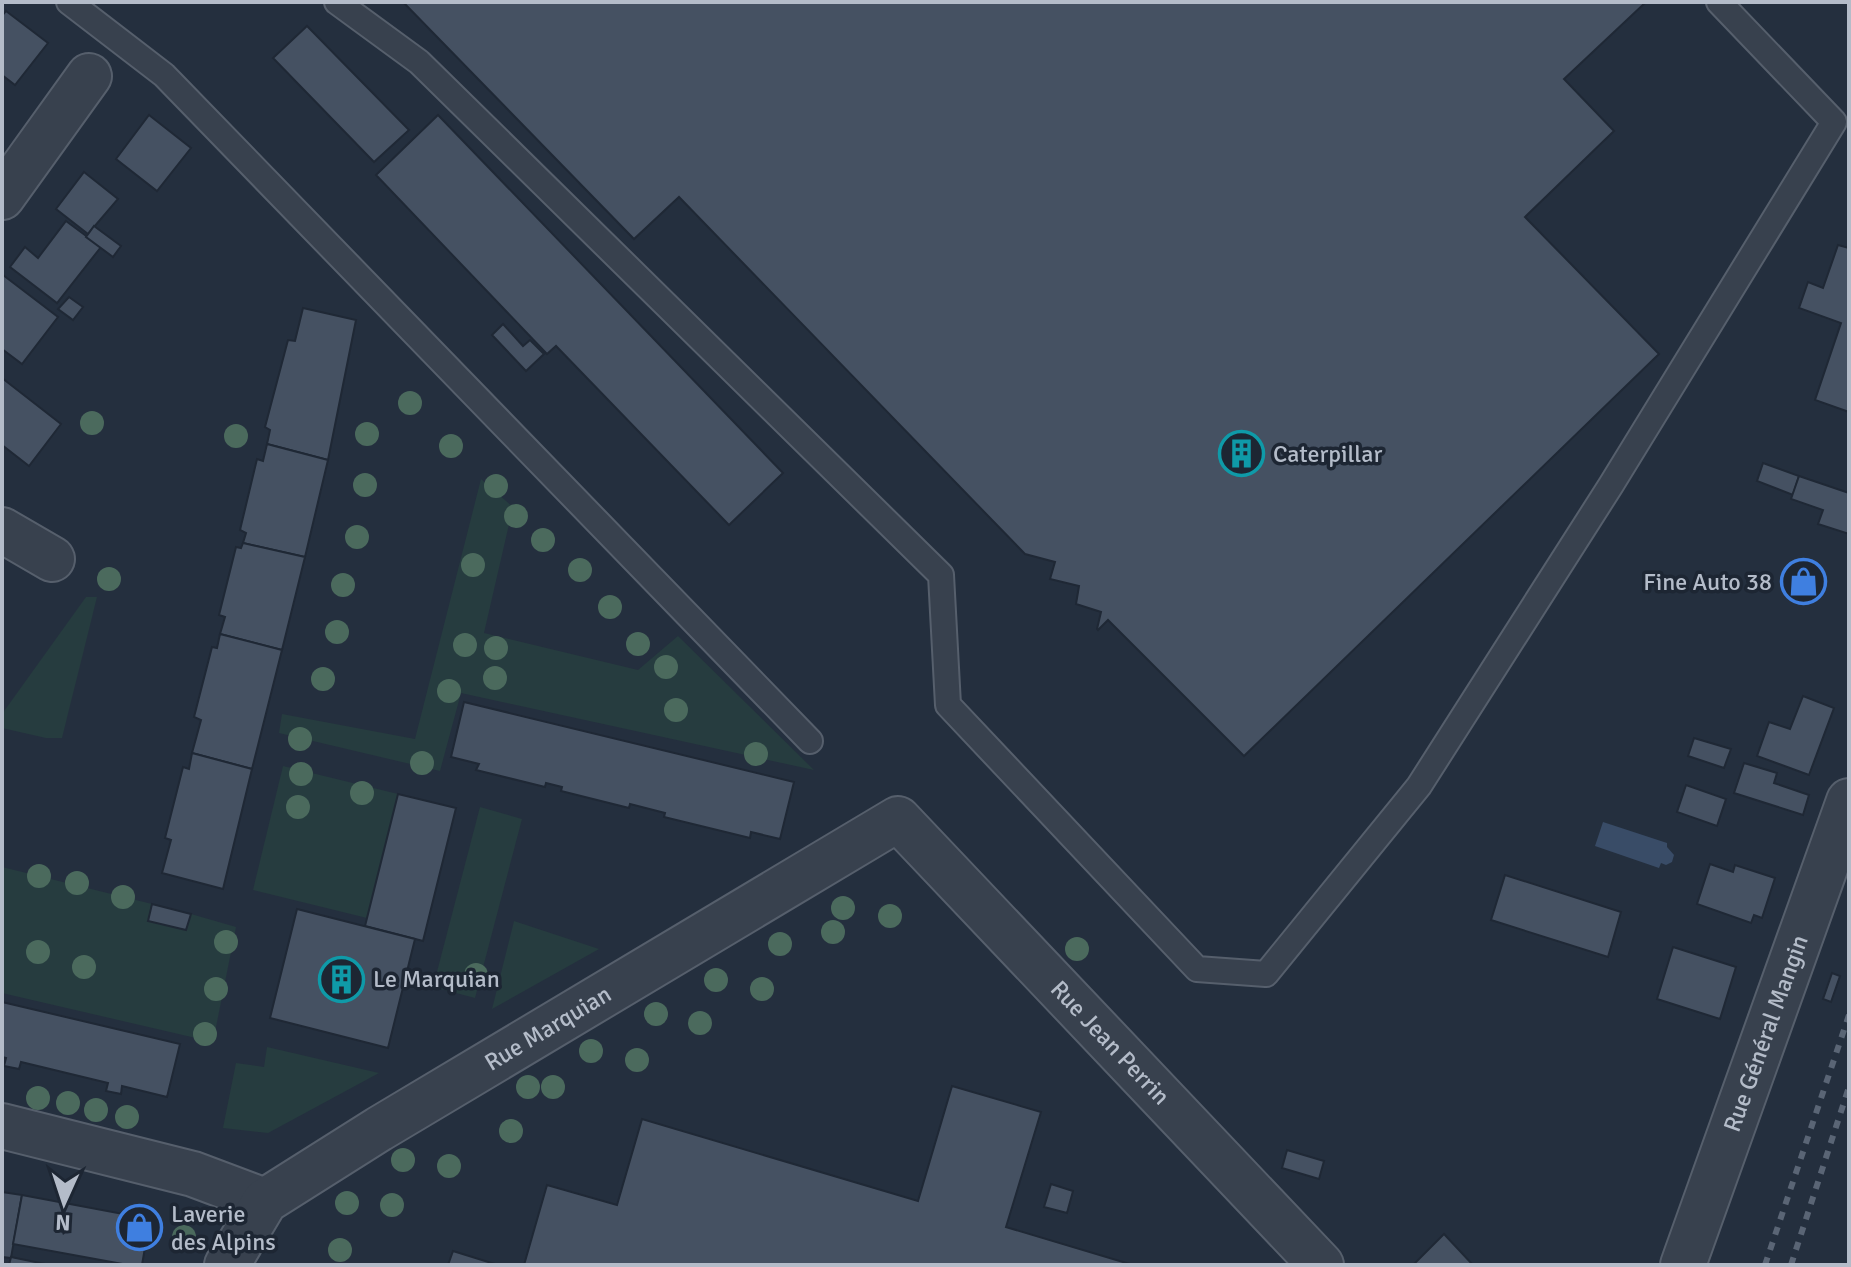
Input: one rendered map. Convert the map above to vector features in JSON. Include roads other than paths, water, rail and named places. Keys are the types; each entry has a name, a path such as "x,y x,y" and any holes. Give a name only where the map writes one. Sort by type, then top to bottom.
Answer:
{"street":[{"path":"2,197 89,76"},
{"path":"2,530 52,559"},
{"name":"Rue Général Mangin","path":"1683,1265 1849,801"},
{"name":"Rue Marquian","path":"227,1265 265,1201 379,1129 898,819"},
{"name":"Rue Jean Perrin","path":"898,819 1321,1265"},
{"path":"2,1126 193,1174 265,1201"}],"lane":[{"path":"69,2 164,75 810,741"},
{"path":"337,2 419,62 941,575 948,705 1186,958 1197,969 1266,974 1419,786 1611,485 1834,122 1719,2"}],"water":[{"path":"1603,822 1667,843 1674,855 1672,862 1666,865 1661,863 1659,868 1595,846"}],"railway":[{"path":"1765,1265 1849,1015"},
{"path":"1791,1265 1849,1087"}],"place":[{"name":"Caterpillar","path":"1242,454"},
{"name":"Fine Auto 38","path":"1803,582"},
{"name":"Le Marquian","path":"342,979"},
{"name":"Laverie des Alpins","path":"140,1228"}]}
